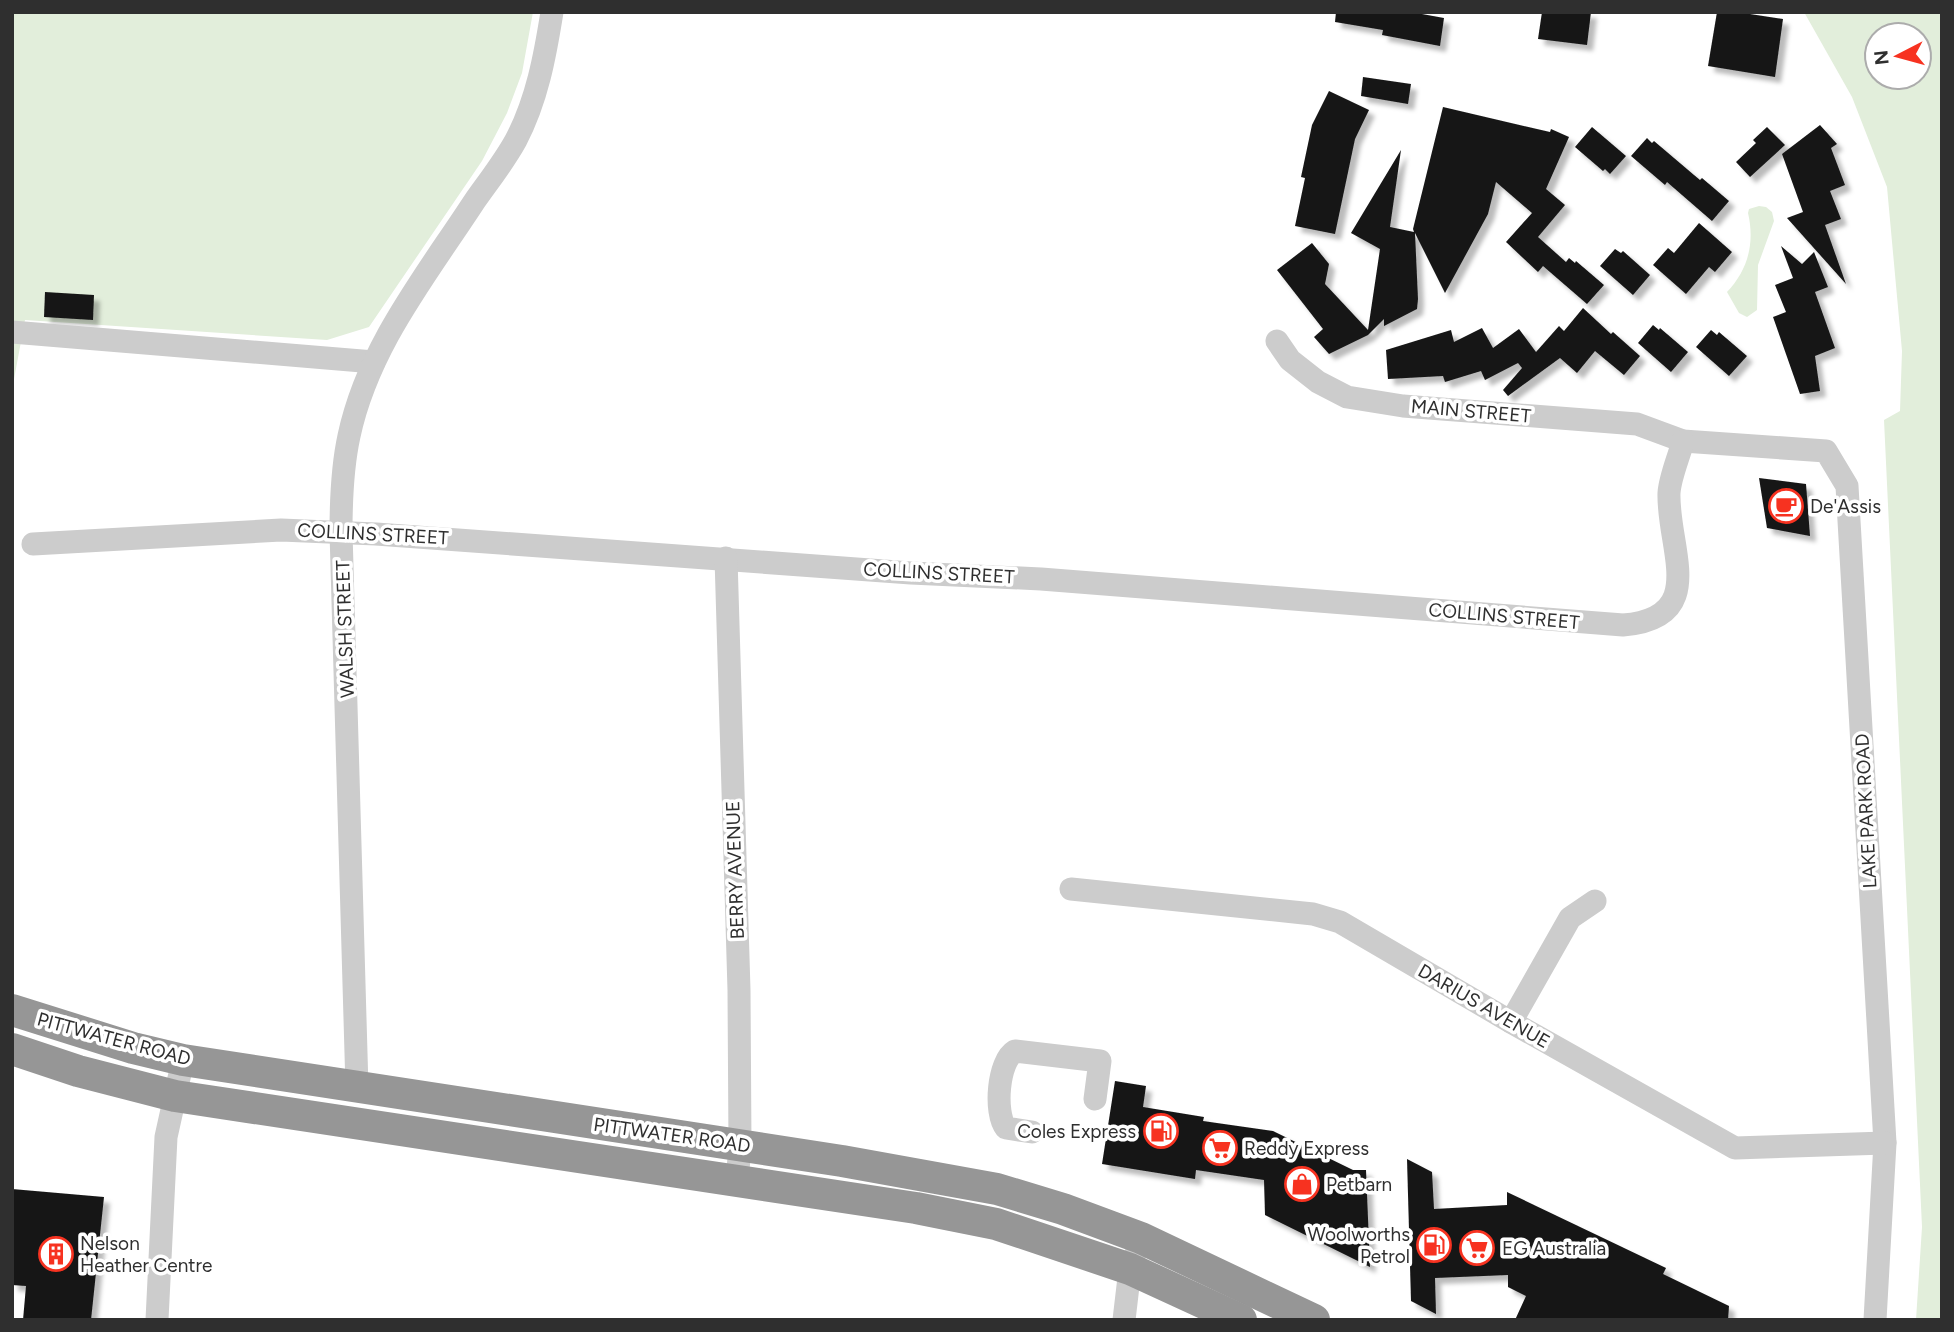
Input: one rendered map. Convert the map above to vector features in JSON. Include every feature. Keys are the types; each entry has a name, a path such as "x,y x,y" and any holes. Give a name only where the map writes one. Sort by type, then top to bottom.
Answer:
{"highway":[{"name":"PITTWATER ROAD","path":"12,1010 132,1048 183,1060 917,1173 997,1189 1063,1209 1141,1238 1314,1320"},
{"name":"PITTWATER ROAD","path":"12,1049 78,1071 175,1096 916,1208 996,1224 1130,1269 1241,1320"}],"street":[{"name":"WALSH STREET","path":"357,1088 341,532 342,492 349,435 374,362 385,339 417,286 516,139 544,69 552,12"},
{"path":"12,331 374,362"},
{"name":"MAIN STREET","path":"1278,341 1290,360 1318,382 1347,397 1403,406 1637,424 1683,441"},
{"name":"COLLINS STREET","path":"33,544 281,530 341,532 1041,579 1611,624 1642,624 1661,616 1674,599 1678,570 1669,492 1683,441"},
{"name":"LAKE PARK ROAD","path":"1683,441 1826,451 1847,486 1885,1143 1875,1320"},
{"name":"BERRY AVENUE","path":"726,558 739,990 740,1145 737,1182"},
{"name":"DARIUS AVENUE","path":"1071,889 1313,914 1340,922 1735,1148 1885,1143"},
{"path":"1511,1022 1570,918 1595,901"},
{"path":"1032,1132 1006,1128 999,1115 1004,1061 1015,1051 1100,1060 1096,1099"},
{"path":"157,1320 166,1137 183,1060"},
{"path":"1124,1320 1130,1269 1141,1238"}],"green space":[{"path":"12,12 533,12 522,73 507,113 482,161 369,327 327,340 25,320 12,390"},
{"path":"1804,12 1942,12 1942,1320 1916,1320 1922,1227 1884,420 1900,411 1902,351 1887,187 1852,97"},
{"path":"1759,206 1772,212 1774,221 1758,265 1757,310 1747,317 1739,313 1727,292 1740,275 1748,256 1751,235 1749,209"}],"building":[{"path":"1336,12 1411,12 1444,18 1440,46 1382,35 1383,30 1335,22"},
{"path":"1542,12 1591,12 1587,45 1538,39"},
{"path":"1717,12 1737,12 1783,19 1775,77 1708,66"},
{"path":"1363,77 1411,84 1408,104 1361,96"},
{"path":"1329,91 1369,110 1355,139 1335,234 1295,226 1305,178 1301,177 1312,125"},
{"path":"1443,107 1550,132 1551,129 1569,137 1546,189 1565,205 1538,237 1566,262 1569,258 1575,263 1576,261 1604,285 1587,304 1543,266 1538,272 1506,242 1532,213 1496,182 1488,214 1445,293 1415,233 1417,309 1384,326 1384,319 1368,335 1329,354 1314,337 1323,329 1277,270 1312,243 1329,264 1325,284 1368,330 1380,249 1351,233 1401,150 1390,227 1414,232"},
{"path":"1820,125 1837,144 1831,148 1845,185 1830,191 1841,219 1825,225 1846,284 1787,218 1803,212 1782,154"},
{"path":"1592,127 1626,156 1610,174 1575,147"},
{"path":"1767,127 1785,145 1750,177 1736,162 1756,143 1753,140"},
{"path":"1647,138 1729,201 1712,221 1667,182 1665,185 1631,156"},
{"path":"1699,223 1732,252 1715,272 1709,267 1686,294 1653,265 1668,248 1674,253"},
{"path":"1781,246 1802,264 1814,252 1828,287 1815,292 1835,348 1815,356 1820,391 1800,394 1773,317 1786,312 1775,285 1793,278"},
{"path":"1615,249 1621,253 1623,251 1650,275 1633,295 1600,266"},
{"path":"45,292 94,295 93,320 44,317"},
{"path":"1583,308 1640,356 1624,375 1595,351 1577,373 1560,358 1508,396 1503,390 1522,368 1518,363 1485,380 1481,371 1445,382 1443,376 1388,379 1386,350 1451,330 1454,342 1482,328 1493,348 1519,329 1536,352 1559,326 1564,331"},
{"path":"1653,325 1688,352 1671,372 1638,343"},
{"path":"1711,330 1717,335 1719,332 1747,356 1729,376 1696,347"},
{"name":"De'Assis","path":"1759,478 1806,484 1810,536 1767,528"},
{"path":"1115,1081 1146,1086 1143,1107 1204,1117 1203,1121 1273,1131 1353,1170 1366,1170 1370,1267 1265,1215 1264,1180 1196,1170 1195,1179 1102,1164"},
{"path":"1407,1159 1432,1172 1434,1209 1507,1205 1507,1192 1666,1268 1663,1274 1729,1306 1728,1320 1515,1320 1526,1296 1508,1287 1508,1275 1435,1278 1436,1314 1411,1301"},
{"name":"Nelson Heather Centre","path":"12,1189 104,1197 91,1320 23,1320 26,1286 12,1285"}],"place":[{"name":"De'Assis","path":"1786,506"},
{"name":"Coles Express","path":"1161,1131"},
{"name":"Reddy Express","path":"1220,1148"},
{"name":"Petbarn","path":"1302,1184"},
{"name":"Woolworths Petrol","path":"1434,1245"},
{"name":"EG Australia","path":"1477,1248"},
{"name":"Nelson Heather Centre","path":"56,1254"}]}
